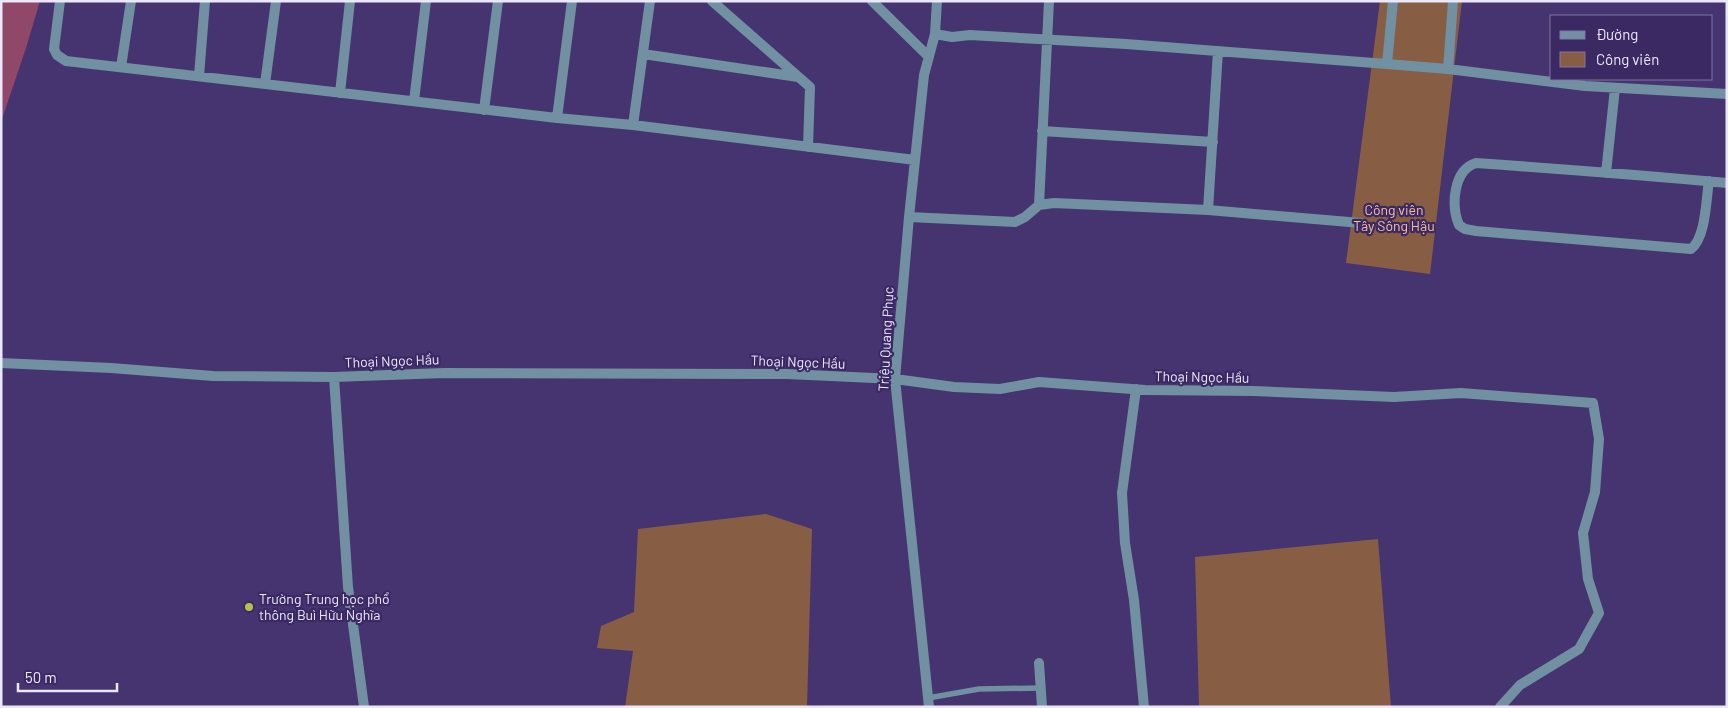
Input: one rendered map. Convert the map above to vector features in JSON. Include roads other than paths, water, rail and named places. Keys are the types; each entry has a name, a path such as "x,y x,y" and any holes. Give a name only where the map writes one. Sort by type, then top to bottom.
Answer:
{"street":[{"path":"60,1 54,44 57,55 66,61 484,110 633,125 915,160"},
{"path":"121,68 131,1"},
{"path":"199,76 205,1"},
{"path":"265,84 276,1"},
{"path":"340,93 350,1"},
{"path":"414,102 426,1"},
{"path":"484,110 498,1"},
{"path":"557,118 572,1"},
{"path":"633,125 650,1"},
{"path":"712,1 810,87 808,147"},
{"path":"872,1 929,58"},
{"name":"Triệu Quang Phục","path":"928,702 895,379 924,75 935,34 937,1"},
{"path":"1038,205 1048,1"},
{"path":"1387,64 1393,1"},
{"path":"1448,69 1453,1"},
{"path":"935,34 952,37 970,35 1218,51 1448,69 1585,86 1727,94"},
{"path":"1208,210 1218,51"},
{"path":"643,54 799,77"},
{"path":"1606,173 1615,88"},
{"path":"1042,131 1212,142"},
{"path":"1709,181 1701,232 1695,246 1691,249 1466,230 1459,225 1456,219 1455,209 1459,178 1469,166 1476,163 1709,181 1727,183"},
{"path":"909,217 1015,222 1025,217 1038,205 1054,202 1208,210 1361,223"},
{"name":"Thoại Ngọc Hầu","path":"1,363 111,368 213,376 334,377 444,373 787,374 895,379 954,387 1000,389 1039,382 1136,390 1254,391 1394,397 1461,392 1593,403 1599,439 1595,492 1583,534 1588,579 1599,613 1579,649 1520,685 1500,707"},
{"path":"334,377 348,587 364,707"},
{"path":"1136,390 1122,493 1125,543 1134,600 1144,707"},
{"path":"1039,663 1042,707"}],"lane":[{"path":"928,702 979,689 1041,688"}],"place":[{"name":"Trường Trung học phổ thông Buì Hữu Nghĩa","path":"249,607"}],"park label":[{"name":"Công viên Tây Sông Hậu","path":"1394,218"}]}
